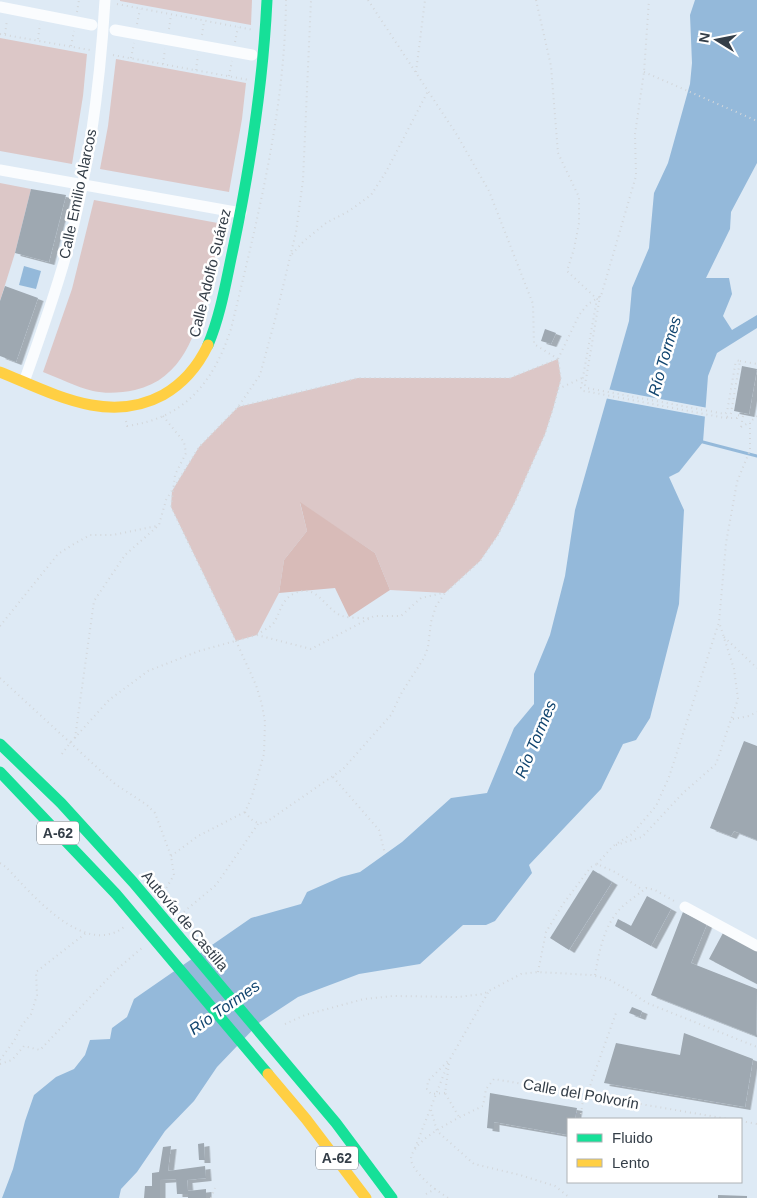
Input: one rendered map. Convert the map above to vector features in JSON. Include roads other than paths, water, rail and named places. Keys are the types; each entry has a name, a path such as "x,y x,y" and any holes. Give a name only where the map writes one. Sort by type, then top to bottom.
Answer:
{"main road":[{"name":"Calle Adolfo Suárez","path":"0,372 66,398 103,408 136,406 162,396 178,385 192,371 205,352 217,319 241,213 252,150 264,56 267,0"},
{"path":"0,732 62,803"},
{"name":"Autovía de Castilla","path":"0,744 62,803 133,882 397,1194"},
{"name":"A-62","path":"0,772 116,894 306,1119 366,1198"}],"street":[{"name":"Calle Emilio Alarcos","path":"24,382 49,315 67,254 83,184 98,93 105,0"},
{"path":"0,7 92,25"},
{"path":"115,30 252,55"},
{"path":"0,170 241,213"},
{"path":"685,907 757,946"}],"water":[{"name":"Río Tormes","path":"695,0 757,0 757,163 731,212 730,229 706,278 729,278 732,294 723,316 732,330 757,315 757,328 717,353 708,376 703,442 679,472 669,477 684,510 679,604 650,718 636,740 623,744 601,789 529,865 532,873 495,921 486,925 463,925 420,964 359,974 298,997 260,1022 217,1067 194,1101 165,1131 137,1172 121,1189 119,1198 2,1198 13,1169 25,1121 34,1095 56,1077 74,1069 85,1055 90,1040 110,1039 112,1028 127,1017 134,999 251,918 301,904 307,892 341,877 360,872 402,842 451,798 487,793 514,728 534,704 534,674 550,635 565,576 575,510 629,321 632,288 649,248 654,193 668,163 690,84 692,63 690,15"},
{"path":"24,266 41,271 36,289 19,285"}],"waterway":[{"path":"699,441 757,456"}]}
